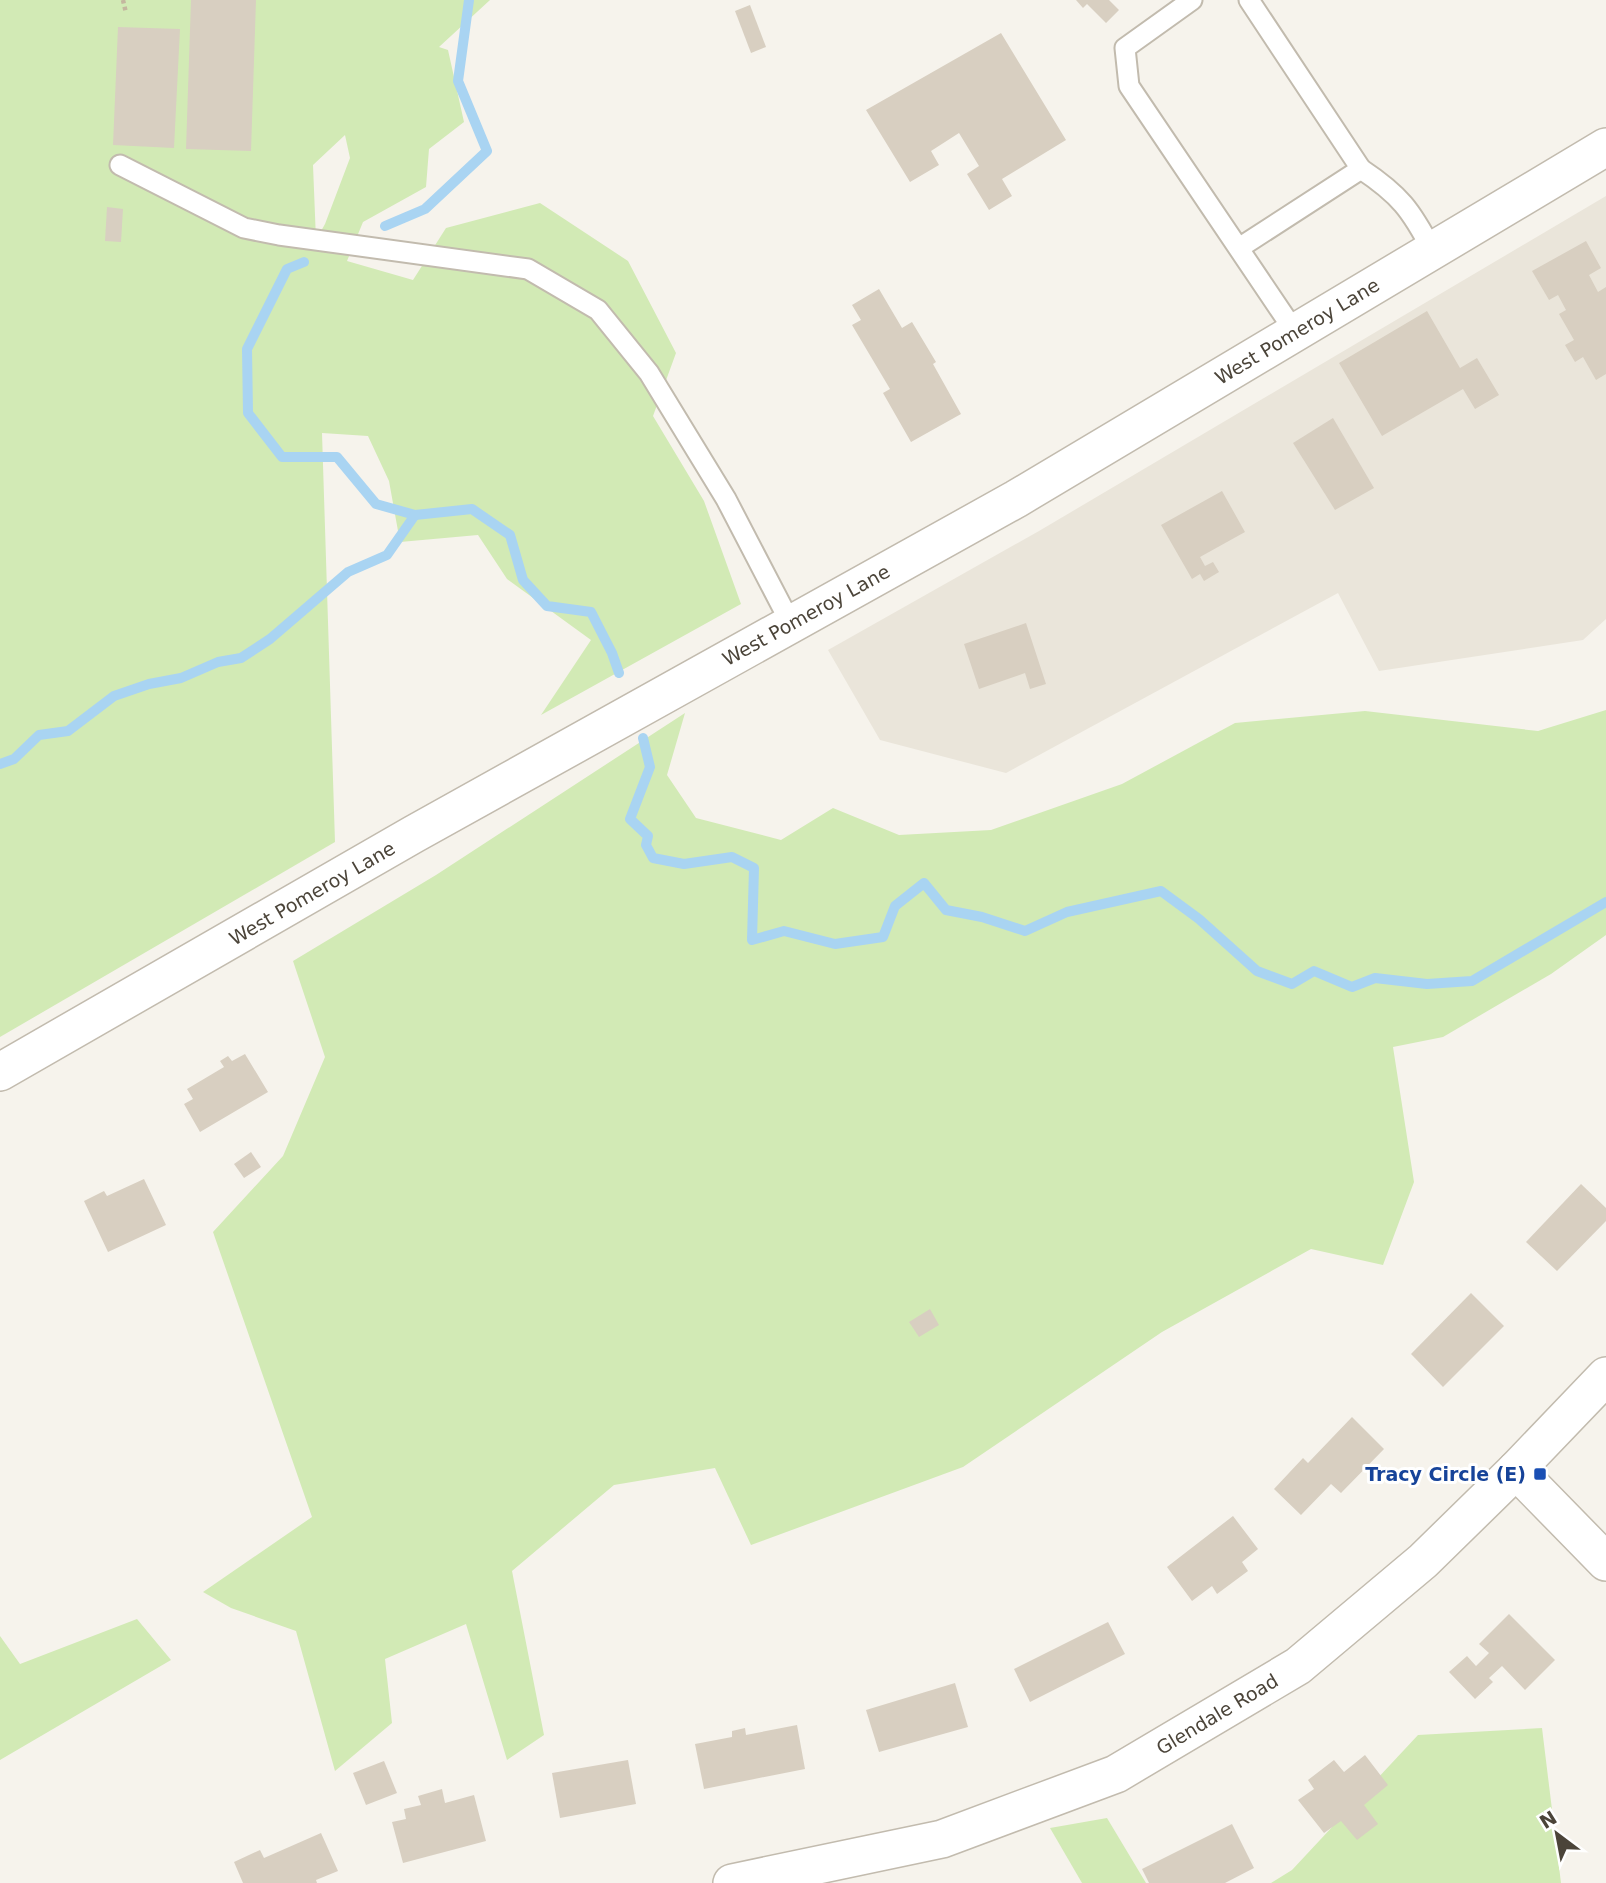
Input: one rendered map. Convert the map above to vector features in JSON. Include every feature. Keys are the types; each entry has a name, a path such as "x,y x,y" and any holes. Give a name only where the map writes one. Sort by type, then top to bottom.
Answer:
{"street":[{"name":"West Pomeroy Lane","path":"0,1072 414,834 1016,499 1606,146"},
{"name":"Glendale Road","path":"732,1883 942,1839 1116,1774 1298,1666 1423,1561 1516,1470 1606,1376"},
{"path":"1516,1470 1606,1562"}],"lane":[{"path":"1192,0 1125,48 1129,86 1295,332"},
{"path":"1249,0 1362,169 1386,186 1412,212 1432,250"},
{"path":"120,164 244,228 528,269 598,310 656,384 726,499 791,624"},
{"path":"1239,248 1362,169"}],"path":[{"path":"123,0 126,13"}],"shaded area":[{"path":"1606,196 1606,619 1583,640 1379,671 1338,593 1006,773 880,740 828,650 1039,531"}],"green space":[{"path":"0,0 490,0 439,47 448,50 464,122 429,149 426,187 363,222 347,261 413,280 446,228 540,203 628,261 676,353 653,416 704,501 741,604 541,715 591,640 507,579 478,535 400,542 389,481 368,436 322,433 335,842 0,1037","holes":["345,135 350,158 325,224 316,240 313,165"]},
{"path":"1606,710 1606,935 1551,974 1443,1037 1393,1047 1414,1182 1383,1265 1311,1249 1162,1332 963,1467 751,1545 715,1468 614,1485 512,1571 544,1735 507,1760 466,1624 385,1659 392,1723 335,1771 296,1631 231,1608 203,1592 312,1517 213,1232 283,1156 325,1057 293,961 436,875 685,713 667,775 696,818 781,840 833,808 899,835 991,830 1122,784 1235,723 1365,711 1538,731"},
{"path":"137,1619 171,1660 0,1760 0,1636 20,1664"},
{"path":"1542,1728 1561,1883 1271,1883 1292,1870 1418,1735"},
{"path":"1107,1818 1146,1883 1082,1883 1050,1828"}],"building":[{"path":"191,0 256,0 251,151 186,149"},
{"path":"1076,0 1109,0 1119,10 1106,23 1087,4 1083,8"},
{"path":"750,5 766,47 751,53 735,11"},
{"path":"118,27 180,29 174,148 113,145"},
{"path":"1001,33 1066,140 1002,179 1012,196 989,210 967,174 979,166 959,133 931,151 939,165 910,182 866,110"},
{"path":"107,207 123,209 121,242 105,241"},
{"path":"1586,241 1601,268 1589,275 1598,292 1606,287 1606,374 1596,380 1583,357 1575,362 1565,345 1574,340 1559,314 1566,310 1558,295 1549,300 1532,271"},
{"path":"879,289 902,328 912,322 936,362 933,364 961,414 911,442 883,393 890,389 852,325 861,320 852,305"},
{"path":"1427,311 1460,368 1477,358 1499,395 1475,409 1463,389 1382,436 1339,363"},
{"path":"1333,418 1374,488 1335,510 1293,443"},
{"path":"1222,491 1245,532 1200,557 1205,566 1213,562 1219,572 1204,581 1200,574 1192,579 1161,525"},
{"path":"1026,623 1046,684 1030,689 1025,673 979,689 964,644"},
{"path":"245,1054 268,1092 200,1132 184,1104 193,1099 187,1089 224,1067 220,1061 228,1056 232,1061"},
{"path":"251,1152 261,1167 244,1178 234,1164"},
{"path":"144,1179 166,1225 108,1252 84,1201 104,1191 107,1196"},
{"path":"1581,1184 1606,1208 1606,1221 1557,1271 1526,1242"},
{"path":"1471,1293 1504,1326 1443,1387 1411,1354"},
{"path":"930,1309 939,1325 919,1337 909,1322"},
{"path":"1352,1417 1384,1449 1341,1493 1331,1484 1301,1515 1274,1489 1303,1458 1308,1463"},
{"path":"1233,1516 1258,1549 1242,1562 1248,1571 1217,1594 1212,1586 1192,1601 1167,1567"},
{"path":"1509,1614 1555,1660 1525,1690 1502,1666 1489,1678 1493,1682 1475,1699 1449,1672 1467,1656 1476,1666 1489,1653 1479,1644"},
{"path":"1108,1622 1125,1654 1030,1702 1014,1669"},
{"path":"955,1683 968,1727 879,1752 866,1710"},
{"path":"797,1725 805,1769 704,1789 695,1744 732,1737 732,1731 745,1728 746,1735"},
{"path":"1365,1755 1388,1785 1364,1805 1378,1824 1357,1840 1341,1821 1324,1833 1298,1800 1314,1789 1308,1780 1334,1760 1344,1772"},
{"path":"628,1760 636,1804 560,1818 552,1773"},
{"path":"384,1761 397,1793 366,1805 353,1773"},
{"path":"442,1789 445,1803 474,1795 486,1841 403,1863 392,1822 406,1819 404,1809 421,1805 418,1796"},
{"path":"1232,1824 1254,1868 1225,1883 1149,1883 1142,1869"},
{"path":"321,1833 338,1871 316,1880 317,1883 243,1883 234,1862 260,1850 264,1858"}],"waterway":[{"path":"385,226 425,209 487,151 458,81 469,0"},
{"path":"304,262 287,269 247,349 248,413 282,457 337,457 376,504 415,515 472,509 510,535 523,580 547,606 591,612 619,673"},
{"path":"0,764 14,759 39,735 68,731 114,696 149,684 181,678 218,662 241,658 270,639 348,572 387,555 415,515"},
{"path":"643,738 650,767 630,819 648,836 646,845 653,858 684,864 732,857 754,868 752,940 784,931 835,944 883,937 895,906 924,883 946,910 982,917 1025,931 1067,912 1161,891 1199,919 1257,971 1292,984 1314,971 1352,987 1375,978 1427,984 1472,981 1606,902"}],"place":[{"name":"Tracy Circle (E)","path":"1540,1474"}]}
